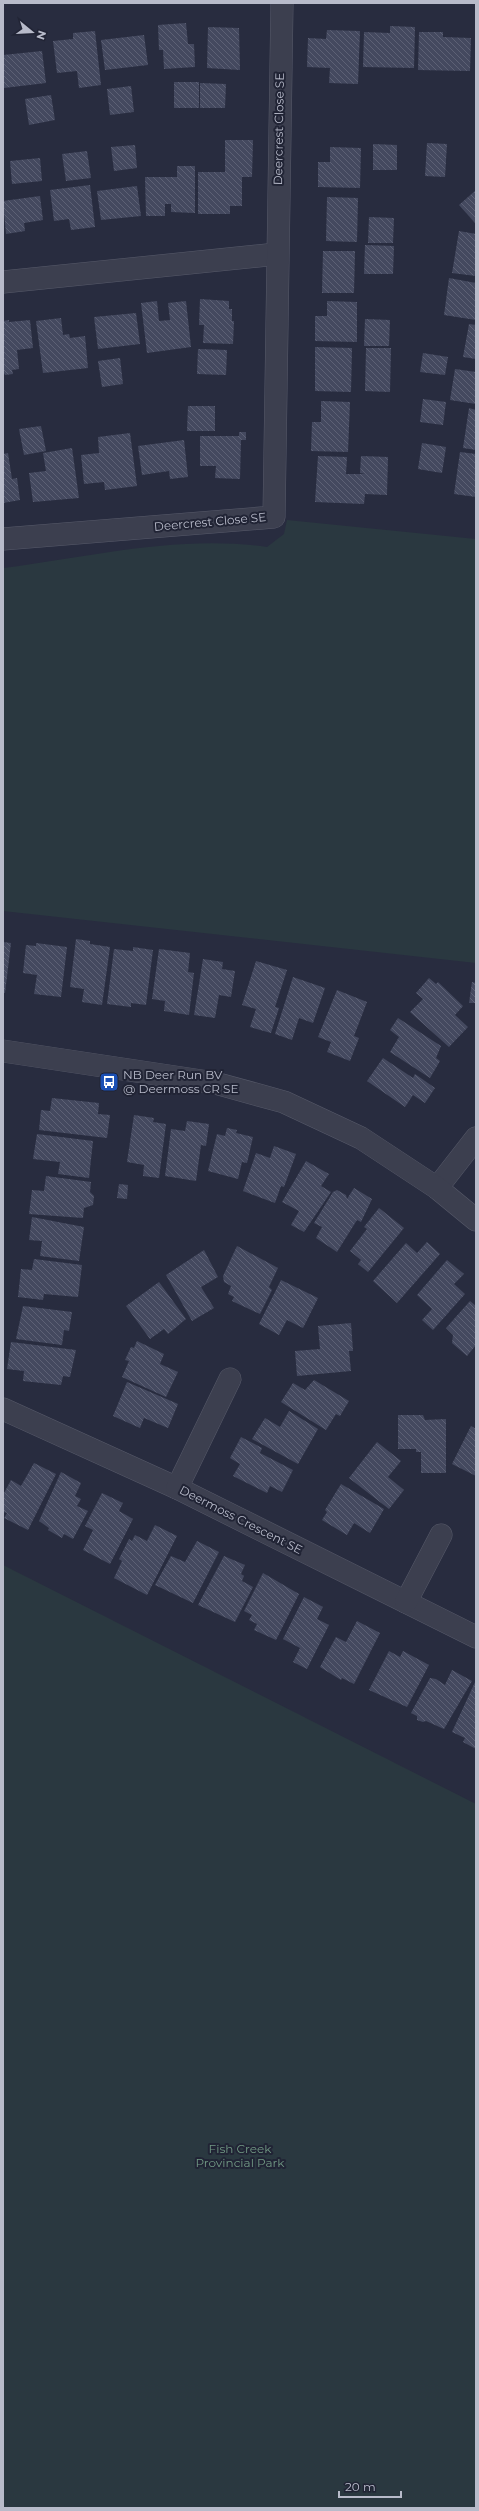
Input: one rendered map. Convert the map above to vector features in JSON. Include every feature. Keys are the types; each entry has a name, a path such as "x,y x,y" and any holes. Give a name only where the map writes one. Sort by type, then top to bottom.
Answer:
{"street":[{"name":"Deercrest Close SE","path":"3,539 274,517 282,3"},
{"path":"3,282 277,254"},
{"path":"3,1051 215,1083 284,1102 361,1138 437,1188 476,1220"},
{"path":"437,1188 476,1138"},
{"path":"177,1488 230,1379"},
{"name":"Deermoss Crescent SE","path":"3,1409 177,1488 476,1637"},
{"path":"406,1602 440,1535"}],"green space":[{"path":"287,520 476,539 476,963 3,911 3,568 135,548 168,545 201,543 267,547 284,534"},
{"name":"Fish Creek Provincial Park","path":"3,1565 476,1804 476,2508 3,2508"}],"building":[{"path":"186,23 188,44 194,44 195,67 164,69 163,50 159,50 158,25"},
{"path":"390,26 415,27 414,68 363,67 364,32 390,33"},
{"path":"208,27 239,28 240,70 207,68"},
{"path":"327,30 360,31 358,84 329,83 330,68 307,67 308,38 326,39"},
{"path":"95,31 101,85 79,88 77,71 57,73 53,41 73,39 73,33"},
{"path":"419,32 443,32 443,37 471,38 470,71 418,70"},
{"path":"144,35 148,65 105,70 101,40"},
{"path":"42,51 46,83 4,88 3,55"},
{"path":"174,82 199,82 199,108 174,108"},
{"path":"200,83 226,84 225,108 200,108"},
{"path":"131,86 134,112 110,115 107,89"},
{"path":"51,95 55,120 29,125 25,99"},
{"path":"225,140 253,140 252,177 242,177 242,206 230,206 230,214 198,214 198,172 225,172"},
{"path":"427,143 447,144 445,177 425,176"},
{"path":"373,144 397,145 397,170 373,170"},
{"path":"135,145 137,168 114,171 111,147"},
{"path":"330,147 361,148 360,188 318,187 318,162 330,162"},
{"path":"87,151 91,178 66,181 62,154"},
{"path":"40,158 42,181 12,184 10,161"},
{"path":"177,166 195,166 195,213 171,212 171,204 165,204 165,216 146,216 145,177 177,177"},
{"path":"90,185 95,227 71,230 69,219 54,221 50,190"},
{"path":"137,186 141,216 101,220 97,191"},
{"path":"476,190 476,224 459,205"},
{"path":"40,196 43,220 24,223 25,231 6,234 3,201"},
{"path":"327,197 358,198 357,242 326,241"},
{"path":"369,217 394,218 393,243 368,243"},
{"path":"459,231 476,234 476,276 452,273"},
{"path":"365,245 394,246 393,274 364,274"},
{"path":"323,251 355,251 354,293 322,293"},
{"path":"449,278 476,283 476,320 444,315"},
{"path":"200,299 229,301 229,309 232,309 232,321 234,321 233,344 203,343 204,325 199,325"},
{"path":"157,301 159,321 170,320 168,303 186,301 191,347 147,353 141,303"},
{"path":"327,301 357,302 357,342 315,341 315,316 327,316"},
{"path":"136,313 140,344 98,349 94,317"},
{"path":"61,318 63,335 69,334 70,338 85,336 88,368 43,373 36,321"},
{"path":"365,319 390,320 389,346 364,346"},
{"path":"9,320 9,322 30,320 33,348 17,350 19,369 12,370 13,374 5,375 3,371 3,321"},
{"path":"469,324 476,325 476,359 463,357"},
{"path":"315,347 352,348 351,392 315,391"},
{"path":"366,348 391,348 390,392 365,391"},
{"path":"198,349 227,350 226,375 197,374"},
{"path":"423,353 448,357 445,375 420,372"},
{"path":"120,358 123,384 102,387 98,361"},
{"path":"455,369 476,372 476,404 450,400"},
{"path":"423,399 446,402 443,425 420,422"},
{"path":"321,401 350,402 348,452 311,451 312,422 321,422"},
{"path":"188,406 215,406 215,431 187,431"},
{"path":"469,408 476,410 476,450 463,448"},
{"path":"41,426 46,451 24,455 19,429"},
{"path":"239,432 246,432 246,440 241,440 240,479 215,478 216,466 200,466 200,436 239,436"},
{"path":"130,433 137,486 105,490 104,482 84,484 81,455 99,453 98,437"},
{"path":"184,440 188,477 170,479 169,471 142,475 138,446"},
{"path":"422,443 446,447 442,473 418,469"},
{"path":"72,448 79,498 33,502 29,473 46,471 43,453"},
{"path":"460,452 476,454 476,497 454,494"},
{"path":"8,453 12,479 17,478 20,500 3,503 3,454"},
{"path":"318,456 347,457 346,474 365,474 360,473 361,456 388,457 387,495 365,494 364,504 315,502"},
{"path":"76,939 90,941 90,944 110,947 102,1005 82,1002 84,989 70,987"},
{"path":"3,942 11,943 5,993 3,993"},
{"path":"36,943 67,947 61,997 34,994 37,975 23,973 26,945 36,946"},
{"path":"133,947 153,950 146,1005 131,1003 131,1007 107,1004 114,949 133,951"},
{"path":"159,949 190,953 188,972 194,973 189,1015 164,1011 165,1001 152,999"},
{"path":"203,959 223,962 222,969 235,971 231,997 219,995 215,1018 194,1015"},
{"path":"256,961 287,970 275,1007 279,1008 271,1033 250,1027 256,1009 242,1005"},
{"path":"293,977 325,988 313,1023 299,1018 292,1040 275,1034"},
{"path":"429,978 436,984 438,982 463,1006 455,1015 468,1027 449,1047 410,1012 423,999 416,993"},
{"path":"472,982 476,983 476,1003 469,1003"},
{"path":"337,990 367,1002 354,1036 359,1038 350,1061 327,1052 331,1042 318,1037"},
{"path":"398,1018 441,1046 436,1058 440,1061 430,1078 390,1052 399,1037 390,1030"},
{"path":"383,1058 413,1078 415,1074 435,1088 425,1103 413,1095 405,1107 367,1081"},
{"path":"52,1098 99,1103 98,1114 110,1115 107,1138 39,1130 41,1110 50,1111"},
{"path":"134,1115 154,1118 153,1122 166,1124 159,1178 143,1176 144,1165 127,1162"},
{"path":"187,1121 209,1124 206,1146 201,1145 196,1181 165,1176 171,1129 185,1131"},
{"path":"227,1128 237,1130 236,1133 253,1137 247,1163 242,1162 238,1179 208,1171 217,1134 225,1136"},
{"path":"37,1134 93,1141 89,1178 58,1174 60,1162 33,1159"},
{"path":"274,1146 296,1154 284,1187 281,1186 275,1203 243,1191 256,1153 270,1158"},
{"path":"306,1161 329,1174 321,1186 331,1192 304,1232 291,1225 299,1211 282,1202"},
{"path":"46,1176 91,1182 90,1192 94,1196 93,1205 84,1208 83,1218 29,1214 32,1190 44,1191"},
{"path":"119,1184 128,1185 127,1199 117,1198"},
{"path":"354,1188 372,1199 361,1222 357,1220 337,1252 316,1238 322,1227 314,1223 333,1192 337,1190 346,1195 347,1199"},
{"path":"379,1208 404,1228 368,1272 358,1264 361,1260 350,1251 367,1229 364,1227"},
{"path":"32,1217 84,1227 79,1261 40,1256 42,1241 29,1240"},
{"path":"427,1242 440,1254 397,1303 373,1281 406,1243 417,1253"},
{"path":"237,1246 278,1268 269,1287 272,1290 260,1314 232,1301 234,1297 228,1294 231,1286 224,1282 223,1276"},
{"path":"204,1250 218,1277 201,1287 214,1308 192,1321 166,1275"},
{"path":"34,1259 82,1265 78,1297 44,1294 43,1300 18,1297 21,1269 32,1270"},
{"path":"447,1260 464,1274 454,1284 465,1294 433,1330 422,1320 432,1309 417,1295"},
{"path":"281,1280 318,1298 303,1328 287,1320 279,1335 259,1324"},
{"path":"159,1282 186,1319 168,1334 164,1329 150,1339 126,1306"},
{"path":"470,1301 476,1306 476,1345 467,1356 452,1343 453,1335 446,1328"},
{"path":"23,1306 72,1312 69,1331 64,1330 62,1345 16,1339"},
{"path":"351,1323 353,1351 349,1351 351,1371 297,1376 295,1351 320,1349 318,1326"},
{"path":"137,1341 164,1354 160,1364 178,1372 166,1397 122,1377 129,1361 125,1360 131,1347 134,1348"},
{"path":"11,1342 76,1350 70,1377 63,1376 61,1385 23,1381 24,1371 7,1369"},
{"path":"314,1380 349,1401 340,1416 336,1414 326,1430 281,1402 293,1383 305,1390"},
{"path":"127,1382 178,1404 168,1428 144,1418 140,1428 113,1416"},
{"path":"289,1411 318,1429 298,1464 252,1439 265,1418 280,1427"},
{"path":"398,1415 423,1415 425,1420 446,1419 446,1473 421,1473 421,1452 416,1452 416,1449 398,1449"},
{"path":"471,1426 476,1429 476,1476 452,1464"},
{"path":"241,1437 262,1448 260,1453 293,1470 282,1492 270,1486 267,1493 233,1476 240,1464 230,1458"},
{"path":"377,1442 401,1461 388,1477 404,1490 389,1509 349,1478"},
{"path":"34,1463 56,1474 28,1530 4,1518 7,1513 3,1512 3,1495 11,1480 21,1486"},
{"path":"61,1472 81,1483 75,1496 81,1499 77,1506 88,1511 73,1539 64,1534 62,1538 48,1530 49,1528 39,1521"},
{"path":"341,1484 384,1509 370,1533 354,1523 347,1535 322,1520 327,1512 325,1510"},
{"path":"102,1493 123,1503 119,1511 133,1519 110,1564 83,1550 93,1530 85,1526"},
{"path":"155,1525 177,1536 147,1595 114,1578 122,1561 119,1559 129,1539 132,1541 135,1535 147,1541"},
{"path":"197,1541 219,1552 193,1603 155,1585 171,1556 185,1562"},
{"path":"224,1556 245,1565 241,1574 244,1576 242,1581 253,1587 235,1622 198,1605"},
{"path":"263,1573 299,1594 276,1640 254,1630 257,1624 249,1620 252,1615 244,1611"},
{"path":"304,1597 323,1607 317,1619 329,1625 307,1669 293,1662 300,1648 283,1639"},
{"path":"357,1621 380,1633 354,1684 342,1678 341,1680 320,1667 336,1637 346,1642"},
{"path":"389,1651 400,1657 403,1651 429,1665 407,1707 369,1690"},
{"path":"452,1670 472,1681 444,1729 426,1721 423,1722 417,1720 417,1716 411,1713 430,1678 436,1679 445,1685"},
{"path":"476,1680 476,1749 463,1742 465,1738 452,1732"}],"place":[{"name":"NB Deer Run BV @ Deermoss CR SE","path":"109,1082"}]}
